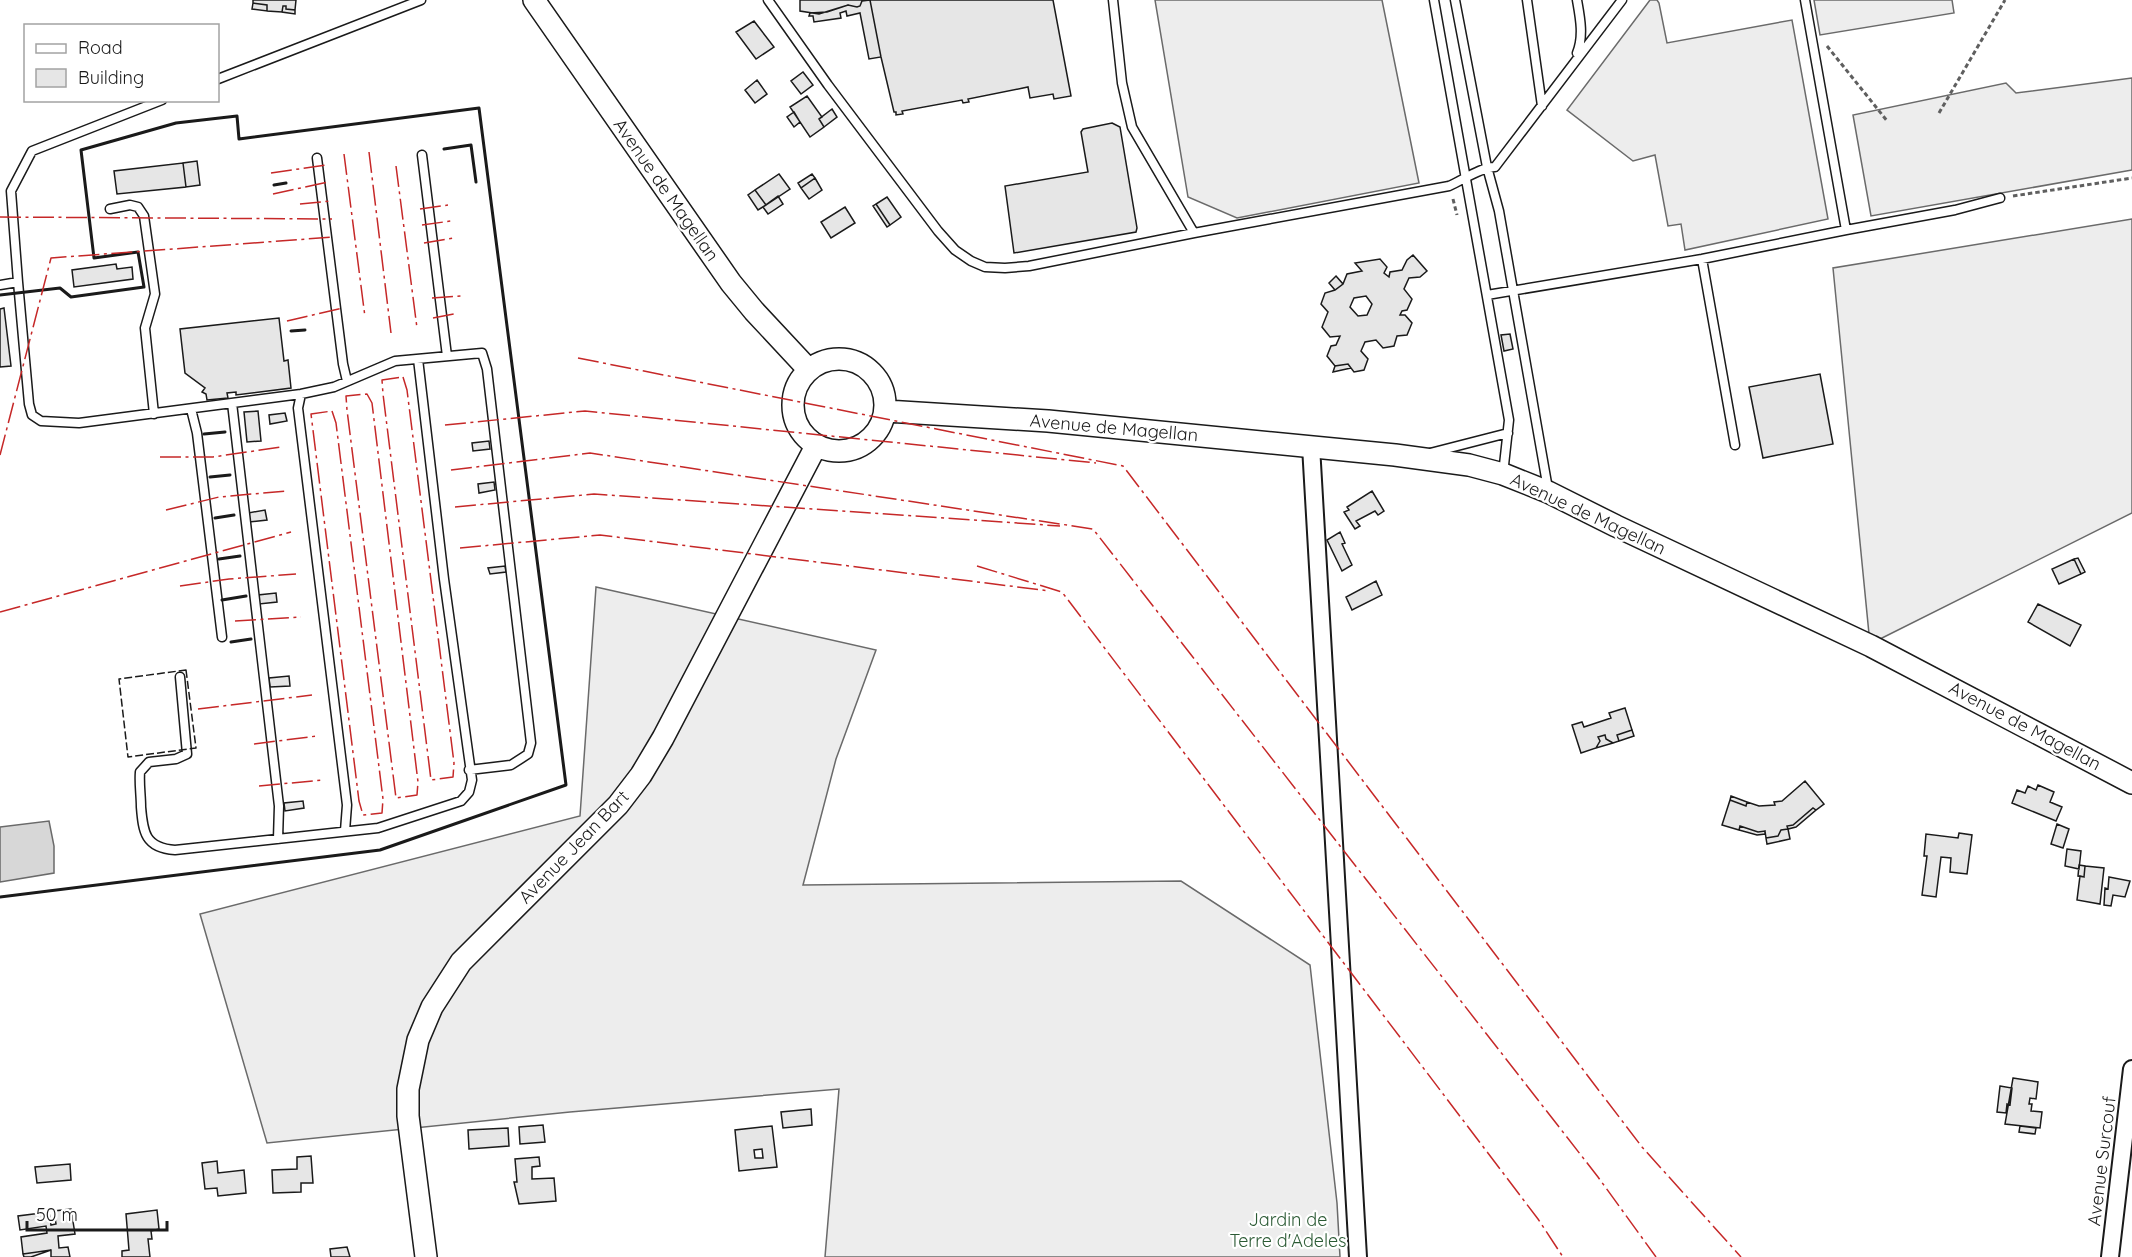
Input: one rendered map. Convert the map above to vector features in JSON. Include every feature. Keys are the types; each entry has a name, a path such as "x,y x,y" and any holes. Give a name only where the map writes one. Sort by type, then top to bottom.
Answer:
{"street":[{"name":"Avenue de Magellan","path":"534,0 731,283 809,370"},
{"path":"838,359 854,361 868,368 879,380 885,395 886,411 881,426 873,438 860,447 846,452 831,451 816,446 796,425 793,410 794,396 799,382 809,370 822,362 838,359"},
{"name":"Avenue de Magellan","path":"886,411 1048,421 1311,446 1469,465 1503,474 1548,492 1871,646 2132,783"},
{"name":"Avenue Jean Bart","path":"426,1257 408,1116 408,1089 418,1040 432,1007 461,962 594,831 641,775 663,738 816,446"},
{"path":"1311,446 1358,1257"},
{"name":"Avenue Surcouf","path":"2110,1257 2132,1069"}],"lane":[{"path":"219,79 421,0"},
{"path":"768,0 828,85 938,231 955,250 985,267 1029,266 1449,186 1487,167 1495,167 1622,0"},
{"path":"1113,0 1122,83 1132,127 1194,233"},
{"path":"1434,0 1509,420 1503,474"},
{"path":"1455,0 1487,167 1499,211 1548,492"},
{"path":"1527,0 1542,106"},
{"path":"1570,69 1580,46 1581,29 1577,0"},
{"path":"1805,0 1846,230"},
{"path":"1581,29 1585,40 1594,37"},
{"path":"157,102 32,151 11,191 29,404 32,415 42,421 79,423 232,404 334,387 395,361 482,353 487,369 531,743 528,754 511,765 470,770"},
{"path":"422,155 447,356"},
{"path":"318,158 347,381"},
{"path":"1487,295 1702,259 1955,210 2000,198"},
{"path":"110,209 130,205 138,207 144,216 155,294 145,327 154,414"},
{"path":"1702,259 1735,445"},
{"path":"0,285 18,282"},
{"path":"180,677 187,754 176,759 148,762 140,772 143,828 146,836 157,847 175,850 378,828 461,801 469,792 472,780 444,579 418,359"},
{"path":"301,394 298,408 347,805 345,831"},
{"path":"232,404 279,806 278,839"},
{"path":"191,409 197,433 222,637"},
{"path":"1413,457 1508,433"}],"path":[{"path":"1939,113 2005,0"},
{"path":"1810,25 1888,122"},
{"path":"2000,198 2132,178"}],"shaded area":[{"path":"1155,0 1382,0 1419,183 1237,218 1188,197"},
{"path":"1650,0 1657,0 1659,3 1667,43 1792,20 1828,219 1685,250 1681,224 1668,226 1655,155 1633,161 1567,110"},
{"path":"1814,0 1952,0 1954,13 1820,35"},
{"path":"2132,78 2132,170 1871,216 1853,115 2006,83 2016,93"},
{"path":"2132,219 2132,513 1870,644 1833,268"},
{"path":"596,587 876,650 836,759 803,885 1181,881 1310,965 1337,1203 1340,1257 825,1257 839,1089 570,1112 267,1143 200,914 580,816"},
{"path":"49,821 54,846 54,873 0,882 0,827"}],"building":[{"path":"253,0 296,0 295,10 286,9 286,6 283,6 282,12 267,11 267,5 253,3"},
{"path":"800,0 867,0 862,1 857,7 848,5 819,14 800,11"},
{"path":"870,0 881,57 869,59 860,13 847,16 846,11 840,13 841,18 814,22 813,16 809,16 810,13 827,12 848,5 857,7 862,1"},
{"path":"870,0 1053,0 1071,96 1054,99 1053,94 1030,98 1028,87 968,99 969,102 963,103 962,100 902,111 903,114 896,115 881,57"},
{"path":"253,3 267,5 267,11 252,9"},
{"path":"283,6 286,6 286,9 295,10 295,14 282,12"},
{"path":"754,21 774,47 756,59 736,32"},
{"path":"803,72 813,85 801,94 791,81"},
{"path":"757,80 767,94 755,103 745,90"},
{"path":"807,96 822,117 819,119 824,127 810,137 790,107"},
{"path":"832,109 837,117 824,127 819,119"},
{"path":"794,112 800,122 794,127 787,117"},
{"path":"1112,123 1120,127 1136,232 1014,253 1005,186 1088,172 1081,132 1083,129"},
{"path":"197,161 200,185 186,187 183,163"},
{"path":"183,163 186,187 117,194 114,171"},
{"path":"779,174 790,189 766,205 755,190"},
{"path":"812,174 815,178 801,188 798,183"},
{"path":"815,178 822,190 809,199 801,188"},
{"path":"755,190 766,205 758,210 748,195"},
{"path":"778,196 783,204 768,214 763,207"},
{"path":"887,197 901,217 890,225 876,204"},
{"path":"876,204 890,225 887,227 873,206"},
{"path":"845,207 855,223 831,238 821,222"},
{"path":"1413,255 1427,271 1420,277 1409,278 1404,289 1412,299 1407,310 1402,311 1400,315 1405,315 1412,323 1407,335 1397,336 1394,346 1383,348 1376,340 1365,342 1361,351 1368,359 1364,370 1354,372 1348,364 1335,366 1327,356 1331,346 1336,345 1340,336 1330,337 1322,327 1328,312 1321,304 1325,293 1343,284 1347,274 1362,271 1355,263 1380,259 1387,267 1384,273 1389,277 1390,272 1402,270 1407,260","holes":["1366,296 1372,304 1367,315 1358,316 1350,307 1354,298"]},
{"path":"116,264 117,269 132,267 133,279 74,287 72,270"},
{"path":"1336,276 1343,284 1335,290 1329,283"},
{"path":"4,308 11,366 0,367 0,309"},
{"path":"279,318 284,361 288,360 291,388 236,395 236,392 227,393 228,398 207,400 206,394 202,392 205,388 185,373 180,329"},
{"path":"1510,334 1513,349 1504,351 1501,335"},
{"path":"1348,364 1351,368 1333,372 1335,366"},
{"path":"1820,374 1833,444 1763,458 1749,387"},
{"path":"258,411 261,441 247,442 244,412"},
{"path":"285,413 287,421 270,424 269,415"},
{"path":"489,441 490,449 473,451 472,443"},
{"path":"494,482 495,490 479,493 478,484"},
{"path":"1372,491 1384,511 1378,515 1375,511 1356,521 1360,526 1355,529 1344,512 1349,510 1347,507"},
{"path":"265,510 267,520 249,522 248,513"},
{"path":"1340,532 1345,543 1342,544 1352,565 1342,571 1327,540"},
{"path":"2078,558 2085,572 2081,574 2074,559"},
{"path":"2074,559 2081,574 2059,584 2052,569"},
{"path":"505,566 506,572 490,574 488,568"},
{"path":"1376,581 1382,595 1352,610 1346,597"},
{"path":"276,593 277,602 259,604 258,595"},
{"path":"2038,604 2081,625 2070,646 2028,622"},
{"path":"289,676 290,686 270,687 269,678"},
{"path":"1625,708 1632,730 1617,735 1619,741 1613,743 1606,739 1605,735 1598,737 1600,741 1596,748 1581,753 1572,725 1582,722 1584,727 1611,718 1609,713"},
{"path":"1632,730 1634,736 1619,741 1617,735"},
{"path":"1605,735 1606,739 1613,743 1596,748 1600,741 1598,737"},
{"path":"1805,781 1824,804 1816,810 1813,808 1793,825 1787,826 1788,829 1781,830 1778,836 1766,838 1765,831 1758,832 1740,826 1739,830 1722,825 1730,800 1746,806 1747,802 1759,806 1775,805 1774,802 1782,801"},
{"path":"2038,785 2054,792 2050,802 2062,807 2056,821 2012,803 2017,790 2025,793 2028,786 2036,790"},
{"path":"1731,796 1747,802 1746,806 1730,800"},
{"path":"303,801 304,808 285,811 284,803"},
{"path":"1813,808 1816,810 1796,827 1788,829 1787,826 1793,825"},
{"path":"2057,824 2069,829 2063,848 2051,844"},
{"path":"1740,826 1758,832 1765,831 1765,834 1757,835 1739,830"},
{"path":"1788,829 1790,839 1767,844 1766,838 1778,836 1781,830"},
{"path":"1959,833 1972,835 1967,874 1950,872 1951,858 1941,857 1936,897 1922,895 1927,856 1924,856 1926,834 1958,838"},
{"path":"2067,849 2081,851 2079,869 2065,866"},
{"path":"2079,865 2085,866 2084,877 2078,876"},
{"path":"2085,866 2104,868 2100,904 2077,900 2080,876 2084,877"},
{"path":"2109,877 2130,881 2125,897 2113,895 2111,906 2104,905 2105,888 2108,889"},
{"path":"2013,1078 2038,1082 2036,1099 2030,1098 2029,1104 2032,1104 2031,1111 2042,1112 2040,1128 2005,1124"},
{"path":"2000,1086 2012,1088 2010,1105 2007,1104 2006,1113 1997,1112"},
{"path":"811,1109 812,1125 783,1128 781,1112"},
{"path":"543,1125 545,1142 520,1144 519,1127"},
{"path":"772,1126 777,1167 739,1171 735,1130","holes":["762,1149 763,1158 755,1158 754,1150"]},
{"path":"2020,1126 2036,1128 2035,1134 2019,1132"},
{"path":"508,1128 509,1146 469,1149 468,1130"},
{"path":"311,1156 313,1183 301,1183 301,1192 273,1193 272,1170 297,1169 297,1157"},
{"path":"539,1157 540,1166 532,1167 532,1179 554,1178 556,1201 519,1204 514,1182 517,1182 515,1159"},
{"path":"217,1161 218,1173 244,1170 246,1193 218,1196 217,1188 205,1189 202,1163"},
{"path":"70,1164 71,1180 37,1183 35,1167"},
{"path":"71,1209 75,1234 58,1236 59,1248 68,1247 70,1257 51,1257 51,1250 23,1254 21,1237 47,1233 46,1226 20,1230 18,1216 49,1212 51,1225 56,1224 54,1211"},
{"path":"157,1210 159,1229 151,1231 152,1239 148,1239 150,1257 122,1257 122,1251 129,1250 126,1214"},
{"path":"347,1247 350,1257 331,1257 330,1249"},
{"path":"51,1250 31,1257 24,1257 23,1254"}],"fence":[{"path":"186,670 196,748 128,757 119,679 186,670"}],"wall":[{"path":"0,295 60,288 71,297 144,287 138,252 94,258 81,150 176,123 237,116 239,139 479,108 566,785 380,850 0,897"},
{"path":"444,149 471,145 476,182"},
{"path":"274,185 286,183"},
{"path":"291,331 305,330"},
{"path":"204,434 225,432"},
{"path":"210,477 230,475"},
{"path":"215,518 234,515"},
{"path":"219,559 240,556"},
{"path":"222,600 246,596"},
{"path":"231,642 251,639"}],"power":[{"path":"369,152 391,333"},
{"path":"344,154 365,317"},
{"path":"271,173 326,165"},
{"path":"396,166 417,328"},
{"path":"273,194 328,182"},
{"path":"300,204 330,201"},
{"path":"420,209 448,205"},
{"path":"0,217 332,219"},
{"path":"422,225 451,221"},
{"path":"0,455 51,258 334,237"},
{"path":"424,243 454,238"},
{"path":"432,298 462,296"},
{"path":"287,321 343,308"},
{"path":"433,318 454,314"},
{"path":"578,358 1123,466 1642,1147 1741,1257"},
{"path":"403,377 407,390 454,763 453,777 431,780 382,380 403,377"},
{"path":"367,394 372,403 418,782 417,795 396,798 347,410 346,396 367,394"},
{"path":"332,411 336,423 383,799 382,813 363,815 359,801 311,414 332,411"},
{"path":"445,425 585,411 1096,463"},
{"path":"160,457 213,457 281,447"},
{"path":"451,470 590,453 1093,529 1598,1177 1656,1257"},
{"path":"166,510 219,497 286,491"},
{"path":"455,507 594,494 1060,526"},
{"path":"0,612 291,532"},
{"path":"460,548 600,535 1050,591"},
{"path":"977,566 1062,592 1538,1219 1563,1257"},
{"path":"180,586 229,579 296,574"},
{"path":"235,621 301,617"},
{"path":"198,709 312,695"},
{"path":"254,744 317,736"},
{"path":"259,786 323,780"}],"park label":[{"name":"Jardin de Terre d'Adeles","path":"1288,1230"}]}
